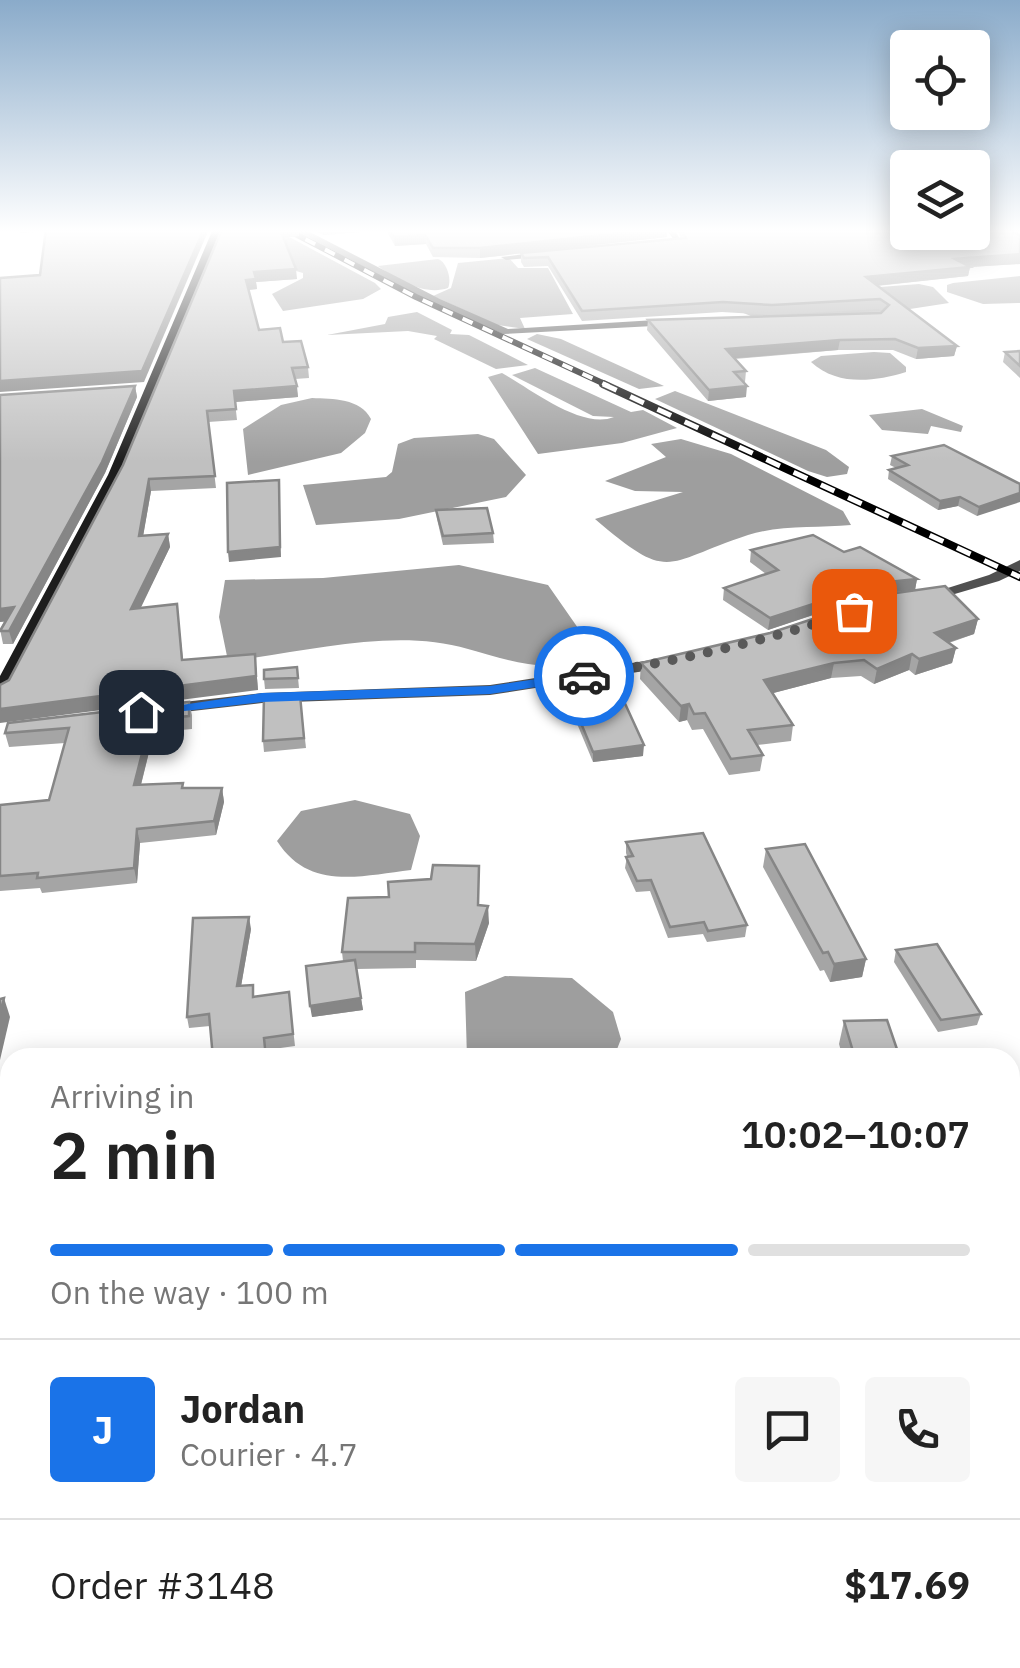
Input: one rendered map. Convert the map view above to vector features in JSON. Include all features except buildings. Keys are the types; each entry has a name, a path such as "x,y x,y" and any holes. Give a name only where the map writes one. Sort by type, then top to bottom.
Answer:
{"main road":[{"path":"0,692 115,475 185,307"}],"street":[{"path":"450,307 508,332 688,321"},
{"path":"910,599 994,578 1020,565"},
{"path":"141,712 262,698 490,690 676,662"}],"shaded area":[{"path":"280,307 311,307 283,311"},
{"path":"457,307 569,307 573,314 520,318 525,329 497,325"},
{"path":"758,307 924,307 884,313 758,319 741,312"},
{"path":"417,312 452,330 450,334 469,335 528,365 496,369 434,339 437,336 408,331 327,335 385,324 388,317"},
{"path":"537,334 561,339 664,386 639,389 527,339"},
{"path":"890,353 906,367 906,372 856,380 832,375 811,362 821,356"},
{"path":"535,368 631,412 643,410 677,428 622,443 538,454 488,377 502,373 557,406 587,418 614,417 593,416 512,375"},
{"path":"675,391 826,450 849,467 847,474 827,477 808,471 655,399"},
{"path":"312,398 345,401 360,407 371,419 365,433 341,453 248,475 243,429 281,405"},
{"path":"922,409 963,426 961,432 931,426 928,434 882,430 869,415"},
{"path":"478,434 494,439 526,475 506,497 399,519 316,525 303,485 386,477 392,472 398,444 414,438"},
{"path":"681,439 731,454 843,511 851,525 760,532 668,562 639,553 595,519 683,492 635,491 605,481 666,457 651,444"},
{"path":"459,565 548,585 594,651 580,660 548,666 409,640 348,644 228,661 219,617 225,580 323,578"},
{"path":"355,800 410,814 420,836 411,870 355,877 320,874 290,857 277,841 301,811"},
{"path":"505,976 572,978 613,1012 621,1039 618,1048 467,1048 465,992"}],"railway":[{"path":"437,307 609,386"},
{"path":"603,384 1020,577"}],"way so far":[{"path":"584,676 676,662 795,632 854,611"}],"route":[{"path":"141,712 262,698 490,690 584,676"}]}
